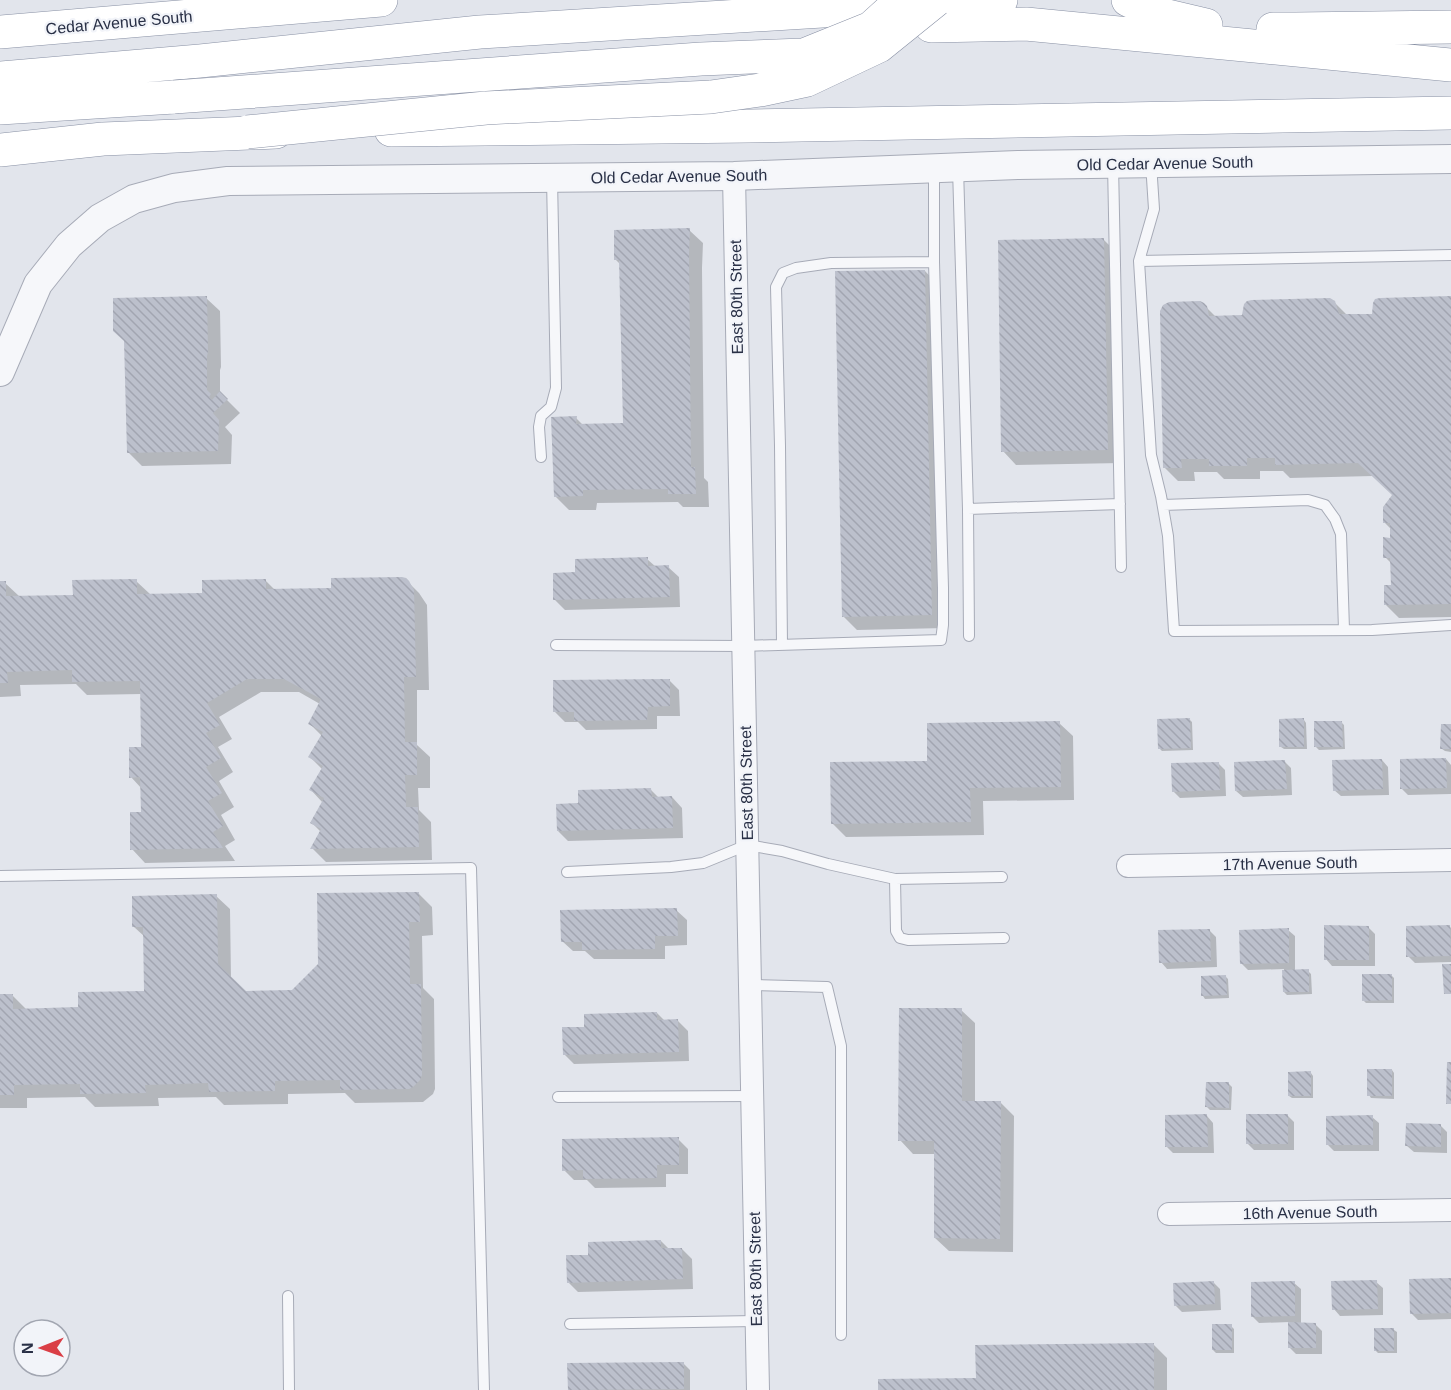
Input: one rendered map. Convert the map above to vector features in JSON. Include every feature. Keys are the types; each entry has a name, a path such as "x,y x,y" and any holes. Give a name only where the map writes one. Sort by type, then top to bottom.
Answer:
{"highway":[{"name":"Cedar Avenue South","path":"0,32 381,0"},
{"path":"0,108 689,60 804,55 871,28 902,0"},
{"path":"247,132 486,108 711,97 769,88 807,80 879,46 936,0"},
{"path":"0,78 200,61 480,32 1000,0"},
{"path":"1128,0 1159,14 1207,25 1295,29 1451,27"},
{"path":"480,32 1026,24 1451,65"},
{"path":"0,150 103,139 247,132 1451,113"}],"street":[{"name":"Old Cedar Avenue South","path":"0,372 38,284 69,245 100,218 134,199 174,188 228,181 734,176 1018,165 1451,159"},
{"name":"East 80th Street","path":"734,176 758,1390"},
{"name":"17th Avenue South","path":"1128,866 1451,860"},
{"name":"16th Avenue South","path":"1169,1214 1451,1210"}],"lane":[{"path":"1151,163 1154,209 1139,261 1151,455 1168,536 1174,631 1372,630 1451,625"},
{"path":"1113,164 1121,567"},
{"path":"556,645 743,646 941,640 943,588 934,262 946,168"},
{"path":"946,168 968,509 969,636"},
{"path":"541,457 539,427 541,417 551,407 556,388 552,178"},
{"path":"1139,261 1451,255"},
{"path":"782,645 776,287 783,273 796,268 831,263 934,262"},
{"path":"1162,505 1308,500 1325,505 1335,519 1341,534 1344,630"},
{"path":"968,509 1120,504"},
{"path":"567,872 671,867 703,863 747,845 782,851 895,879 1002,877"},
{"path":"0,876 471,868 484,1390"},
{"path":"895,879 896,931 900,938 908,940 1004,938"},
{"path":"750,985 827,987 841,1046 841,1335"},
{"path":"558,1097 752,1096"},
{"path":"288,1296 290,1390"},
{"path":"570,1324 756,1321"}],"building":[{"path":"690,228 691,467 695,467 696,494 668,494 668,489 583,490 583,496 554,497 551,417 577,416 576,424 623,423 619,260 614,260 614,230"},
{"path":"1104,238 1108,450 1001,452 998,240"},
{"path":"925,270 932,615 842,617 835,271"},
{"path":"207,296 207,390 212,400 220,391 228,399 213,413 219,420 218,451 127,453 124,341 113,331 113,298"},
{"path":"1451,296 1451,604 1384,605 1384,585 1391,585 1390,558 1383,558 1383,537 1390,538 1390,523 1383,523 1383,507 1392,495 1358,463 1275,465 1275,458 1247,458 1247,466 1209,466 1209,459 1181,459 1182,468 1163,468 1160,311 1163,305 1169,302 1200,301 1207,306 1209,316 1242,315 1244,304 1252,300 1330,298 1335,301 1339,314 1372,314 1375,299"},
{"path":"648,557 648,566 669,565 670,597 553,600 553,573 575,572 575,559"},
{"path":"402,577 409,581 414,590 416,677 404,677 405,742 417,742 417,775 405,775 406,807 418,807 419,847 310,849 321,829 310,823 324,798 309,790 323,766 308,757 323,732 308,724 321,699 284,679 247,679 207,703 220,725 206,733 221,758 206,767 222,793 208,801 223,826 213,832 223,848 130,850 130,812 141,812 140,777 129,778 129,747 141,747 140,681 72,682 72,670 7,672 8,683 0,683 0,581 6,581 6,596 73,595 72,580 137,579 137,594 202,593 202,580 266,579 266,589 331,588 331,578"},
{"path":"670,679 670,706 648,707 647,720 574,721 574,712 553,712 553,680"},
{"path":"1190,718 1191,748 1158,749 1157,719"},
{"path":"1304,718 1304,747 1279,747 1279,719"},
{"path":"1060,721 1061,787 970,788 971,822 831,824 830,762 927,761 927,723"},
{"path":"1314,721 1342,721 1343,747 1314,747"},
{"path":"1441,724 1451,724 1451,749 1440,749"},
{"path":"1446,758 1447,788 1400,789 1400,759"},
{"path":"1382,759 1383,789 1333,791 1332,760"},
{"path":"1285,760 1287,789 1235,791 1234,762"},
{"path":"1219,762 1220,790 1172,792 1171,763"},
{"path":"651,788 652,797 672,796 673,828 557,831 556,804 578,803 578,790"},
{"path":"419,892 420,922 409,922 410,984 421,984 422,1075 420,1080 409,1089 340,1090 340,1080 275,1081 275,1091 209,1092 208,1083 145,1085 146,1093 80,1094 80,1084 14,1085 14,1095 0,1095 0,994 13,994 13,1009 78,1007 78,992 144,991 143,927 132,927 132,896 217,894 218,964 246,991 292,990 318,964 317,893"},
{"path":"677,908 678,936 655,936 655,949 582,950 582,942 561,942 560,910"},
{"path":"1324,925 1369,926 1369,960 1324,960"},
{"path":"1450,925 1451,956 1406,957 1406,926"},
{"path":"1289,928 1289,963 1240,964 1239,930"},
{"path":"1210,929 1211,961 1159,963 1158,930"},
{"path":"1442,964 1451,964 1451,994 1444,994"},
{"path":"1309,969 1309,992 1283,992 1282,970"},
{"path":"1362,974 1392,974 1392,1000 1362,1001"},
{"path":"1226,975 1227,995 1201,996 1201,976"},
{"path":"899,1008 962,1008 962,1101 1001,1101 1000,1239 934,1238 934,1141 898,1141"},
{"path":"657,1012 657,1020 678,1019 679,1052 563,1055 562,1027 584,1027 584,1014"},
{"path":"1447,1062 1451,1062 1451,1104 1446,1104"},
{"path":"1367,1069 1392,1069 1392,1096 1367,1096"},
{"path":"1311,1071 1311,1096 1288,1096 1288,1072"},
{"path":"1206,1082 1229,1082 1229,1108 1205,1107"},
{"path":"1207,1114 1208,1147 1165,1147 1165,1115"},
{"path":"1246,1114 1288,1114 1288,1144 1246,1144"},
{"path":"1373,1115 1373,1145 1326,1145 1326,1116"},
{"path":"1406,1123 1441,1124 1441,1147 1405,1146"},
{"path":"679,1137 679,1165 657,1165 657,1178 583,1179 583,1170 562,1171 562,1139"},
{"path":"661,1240 661,1248 682,1248 683,1279 567,1283 566,1255 588,1255 588,1242"},
{"path":"1451,1278 1451,1313 1410,1314 1409,1279"},
{"path":"1377,1280 1378,1309 1332,1310 1331,1281"},
{"path":"1214,1281 1215,1304 1174,1306 1173,1283"},
{"path":"1295,1281 1295,1316 1251,1317 1251,1282"},
{"path":"1288,1322 1316,1323 1316,1348 1288,1348"},
{"path":"1212,1324 1232,1324 1232,1350 1212,1350"},
{"path":"1374,1328 1394,1328 1394,1351 1374,1351"},
{"path":"1154,1343 1154,1390 878,1390 878,1379 976,1378 975,1345"},
{"path":"684,1362 684,1389 568,1390 567,1363"}]}
